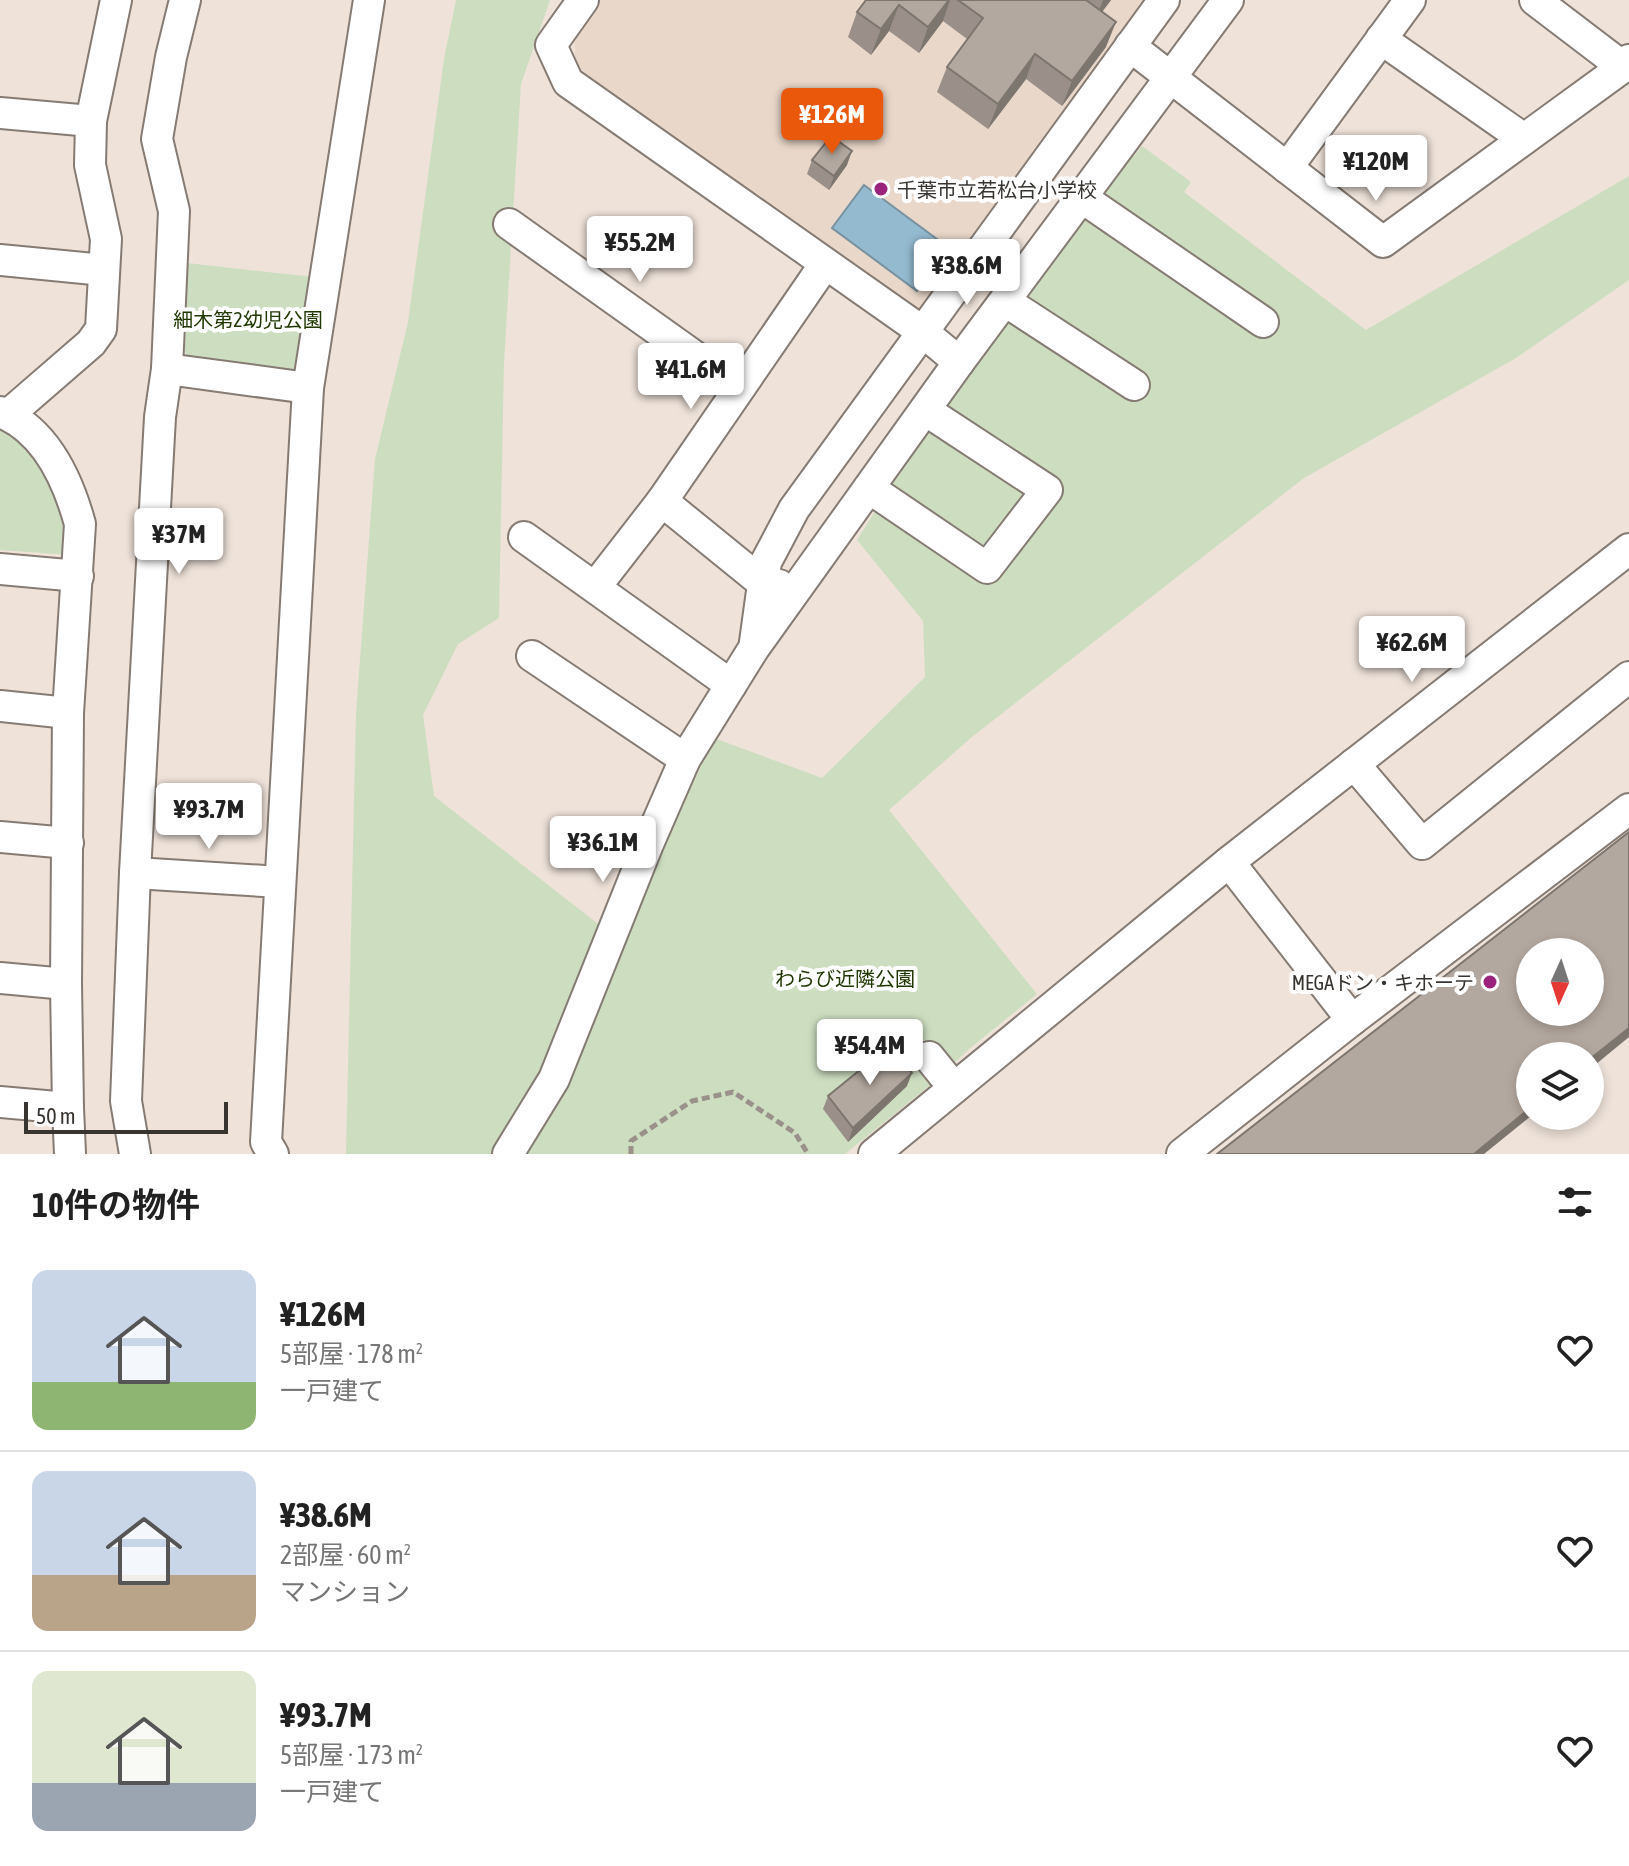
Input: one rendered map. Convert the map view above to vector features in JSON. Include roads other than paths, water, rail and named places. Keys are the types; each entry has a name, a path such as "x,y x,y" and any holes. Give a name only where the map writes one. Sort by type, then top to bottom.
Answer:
{"street":[{"path":"70,1154 66,984 68,713 80,524 73,496 60,469 24,424 4,413 91,343 101,329 106,239 90,165 91,121 116,0"},
{"path":"135,1154 126,1101 135,873 174,211 157,139 171,57 185,0"},
{"path":"273,1154 266,1142 308,388 369,0"},
{"path":"583,0 551,45 568,82 923,332 959,362"},
{"path":"754,648 766,562 794,509 1164,0"},
{"path":"508,1154 554,1079 685,759 754,648 959,362 1228,0"},
{"path":"1287,168 1410,0"},
{"path":"1130,46 1383,242 1626,63 1535,0"},
{"path":"1381,39 1524,139"},
{"path":"0,113 91,121"},
{"path":"1081,197 1263,322"},
{"path":"509,224 739,388"},
{"path":"0,260 104,270"},
{"path":"596,586 662,501 825,264"},
{"path":"1005,301 1134,385"},
{"path":"167,369 308,388"},
{"path":"869,488 987,568 1047,490 925,410"},
{"path":"662,501 763,583 798,587"},
{"path":"524,537 731,685"},
{"path":"874,1154 1229,862 1629,549"},
{"path":"0,569 78,576"},
{"path":"532,656 685,759"},
{"path":"1354,764 1422,844 1629,677"},
{"path":"0,706 68,713"},
{"path":"1182,1154 1629,809"},
{"path":"0,837 68,843"},
{"path":"1229,862 1352,1020"},
{"path":"135,873 280,882"},
{"path":"0,978 66,984"},
{"path":"929,1057 954,1088"},
{"path":"0,1102 68,1108"}],"water":[{"path":"864,185 949,248 917,291 832,228"}],"place":[{"name":"千葉市立若松台小学校","path":"881,189"},
{"name":"MEGAドン・キホーテ","path":"1490,982"}],"park label":[{"name":"細木第2幼児公園","path":"248,319"},
{"name":"わらび近隣公園","path":"845,978"}]}
